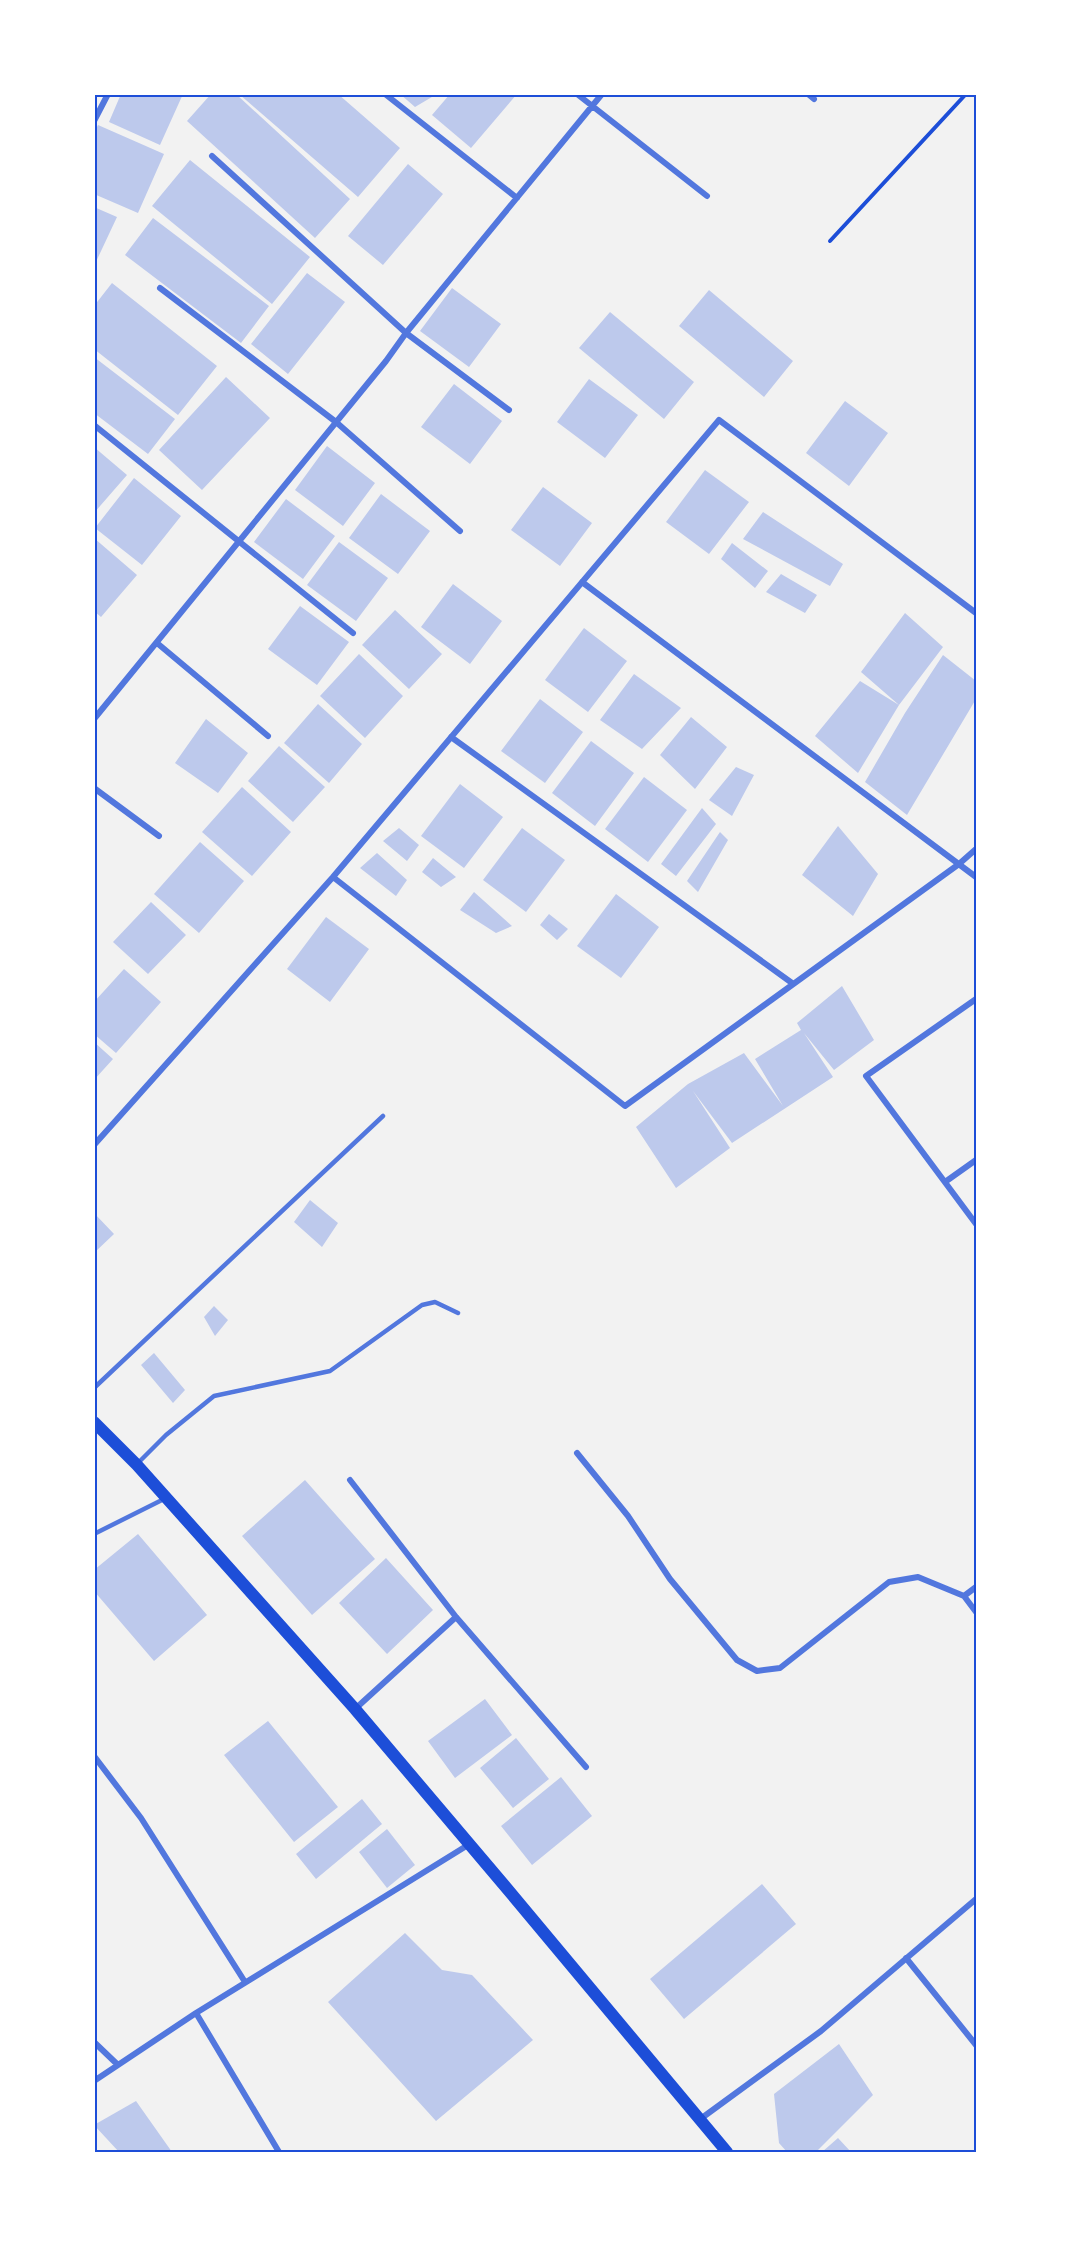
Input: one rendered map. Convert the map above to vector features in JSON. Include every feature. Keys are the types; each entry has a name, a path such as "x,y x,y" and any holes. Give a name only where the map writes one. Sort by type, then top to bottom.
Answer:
{"main road":[{"path":"94,1422 137,1465 355,1709 727,2152"}],"street":[{"path":"94,121 108,94"},
{"path":"385,94 517,198"},
{"path":"577,94 708,196"},
{"path":"94,719 602,94"},
{"path":"212,156 406,333 509,410"},
{"path":"159,288 336,422 460,531"},
{"path":"94,1145 333,877 719,420 976,613"},
{"path":"94,425 353,633"},
{"path":"582,582 976,877"},
{"path":"157,643 268,736"},
{"path":"451,737 792,983"},
{"path":"94,788 159,836"},
{"path":"333,877 625,1106 959,864 976,849"},
{"path":"976,999 866,1076 976,1224"},
{"path":"945,1182 976,1160"},
{"path":"577,1452 628,1516 670,1579 737,1660 757,1671 780,1668 889,1582 918,1577 964,1596 976,1612"},
{"path":"350,1480 456,1617 586,1767"},
{"path":"964,1596 976,1587"},
{"path":"355,1709 456,1617"},
{"path":"94,1756 141,1818 245,1982"},
{"path":"94,2081 245,1982 468,1845"},
{"path":"699,2120 821,2031 976,1899"},
{"path":"906,1958 976,2045"},
{"path":"196,2013 279,2152"},
{"path":"94,2042 118,2065"}],"lane":[{"path":"94,1388 383,1116"},
{"path":"137,1465 166,1435 214,1396 330,1371 422,1305 435,1302 458,1313"},
{"path":"94,1534 166,1498"}],"path":[{"path":"830,241 966,94"}],"building":[{"path":"121,94 183,94 160,145 109,122"},
{"path":"211,94 236,94 350,199 315,238 187,121"},
{"path":"239,94 338,94 400,148 358,197"},
{"path":"400,94 437,94 415,107"},
{"path":"450,94 517,94 471,148 432,115"},
{"path":"98,125 164,154 138,213 94,194 94,133"},
{"path":"190,160 310,257 272,304 152,206"},
{"path":"408,164 443,194 383,265 348,236"},
{"path":"94,207 117,217 94,266"},
{"path":"153,218 269,306 241,343 125,255"},
{"path":"307,273 345,302 288,374 251,344"},
{"path":"112,283 217,366 178,415 94,349 94,306"},
{"path":"452,288 501,324 469,367 420,331"},
{"path":"709,290 793,361 764,397 679,326"},
{"path":"610,312 694,382 664,419 579,348"},
{"path":"94,357 175,419 148,454 94,413"},
{"path":"226,377 270,418 202,490 159,450"},
{"path":"589,379 638,415 605,458 557,422"},
{"path":"454,384 502,421 470,464 421,427"},
{"path":"845,401 888,433 849,486 806,453"},
{"path":"327,446 375,483 343,526 295,490"},
{"path":"94,447 127,475 94,513"},
{"path":"705,470 749,502 709,554 666,522"},
{"path":"134,478 181,516 142,565 95,528"},
{"path":"543,487 592,523 560,566 511,530"},
{"path":"381,494 430,531 398,574 349,538"},
{"path":"286,499 335,536 303,579 254,542"},
{"path":"763,512 843,564 830,586 743,539"},
{"path":"94,538 137,575 101,617 94,611"},
{"path":"339,542 388,578 356,621 307,585"},
{"path":"732,543 768,571 755,588 721,559"},
{"path":"781,574 817,595 805,613 766,592"},
{"path":"453,584 502,621 470,664 421,627"},
{"path":"300,606 349,642 317,685 268,649"},
{"path":"395,610 442,654 409,689 362,645"},
{"path":"905,613 943,647 899,705 861,672"},
{"path":"584,628 627,661 588,712 545,680"},
{"path":"359,654 403,696 365,738 320,696"},
{"path":"943,655 976,681 976,699 907,815 865,782 905,713"},
{"path":"634,674 681,708 642,749 600,720"},
{"path":"860,681 899,705 858,773 815,736"},
{"path":"540,699 583,732 545,783 501,751"},
{"path":"318,704 362,744 329,783 284,743"},
{"path":"691,717 727,747 695,789 660,755"},
{"path":"206,719 248,753 218,793 175,763"},
{"path":"591,741 634,773 595,826 552,793"},
{"path":"279,746 325,787 293,822 248,781"},
{"path":"736,767 754,775 732,816 709,800"},
{"path":"644,777 687,810 648,862 605,829"},
{"path":"460,784 503,817 464,868 421,836"},
{"path":"242,787 291,832 252,876 202,832"},
{"path":"702,808 716,824 676,876 661,864"},
{"path":"838,826 878,874 853,916 802,875"},
{"path":"399,828 419,845 407,861 383,841"},
{"path":"522,828 565,860 526,912 483,880"},
{"path":"720,832 728,840 698,892 687,881"},
{"path":"200,842 244,881 199,933 154,894"},
{"path":"377,853 407,880 396,896 360,868"},
{"path":"433,858 456,877 441,887 422,872"},
{"path":"474,892 512,926 496,933 460,910"},
{"path":"616,894 659,927 621,978 577,946"},
{"path":"151,902 186,935 148,974 113,942"},
{"path":"549,914 568,929 557,940 540,925"},
{"path":"326,917 369,949 330,1002 287,969"},
{"path":"124,969 161,1002 116,1053 94,1034 94,1002"},
{"path":"842,986 874,1040 834,1070 804,1033 833,1077 732,1143 693,1091 730,1148 676,1188 636,1127 688,1084 744,1053 783,1106 755,1059 801,1030 797,1023"},
{"path":"94,1042 113,1059 94,1080"},
{"path":"310,1200 338,1223 322,1247 294,1222"},
{"path":"94,1213 114,1234 94,1253"},
{"path":"214,1306 228,1320 215,1336 204,1317"},
{"path":"154,1353 185,1390 173,1403 141,1365"},
{"path":"305,1480 375,1559 312,1615 242,1536"},
{"path":"138,1534 207,1615 154,1661 94,1591 94,1570"},
{"path":"386,1558 433,1610 387,1654 339,1603"},
{"path":"485,1699 512,1735 455,1778 428,1741"},
{"path":"268,1721 338,1807 294,1842 224,1755"},
{"path":"516,1738 549,1779 513,1808 480,1768"},
{"path":"561,1777 592,1816 532,1865 501,1826"},
{"path":"362,1799 382,1824 316,1879 296,1854"},
{"path":"387,1829 415,1865 387,1888 359,1852"},
{"path":"762,1884 796,1924 684,2019 650,1979"},
{"path":"405,1933 442,1970 472,1975 533,2040 436,2121 328,2002"},
{"path":"839,2044 873,2095 816,2152 787,2152 779,2143 774,2094"},
{"path":"136,2101 172,2152 119,2152 94,2125"},
{"path":"838,2138 851,2152 822,2152"}]}
